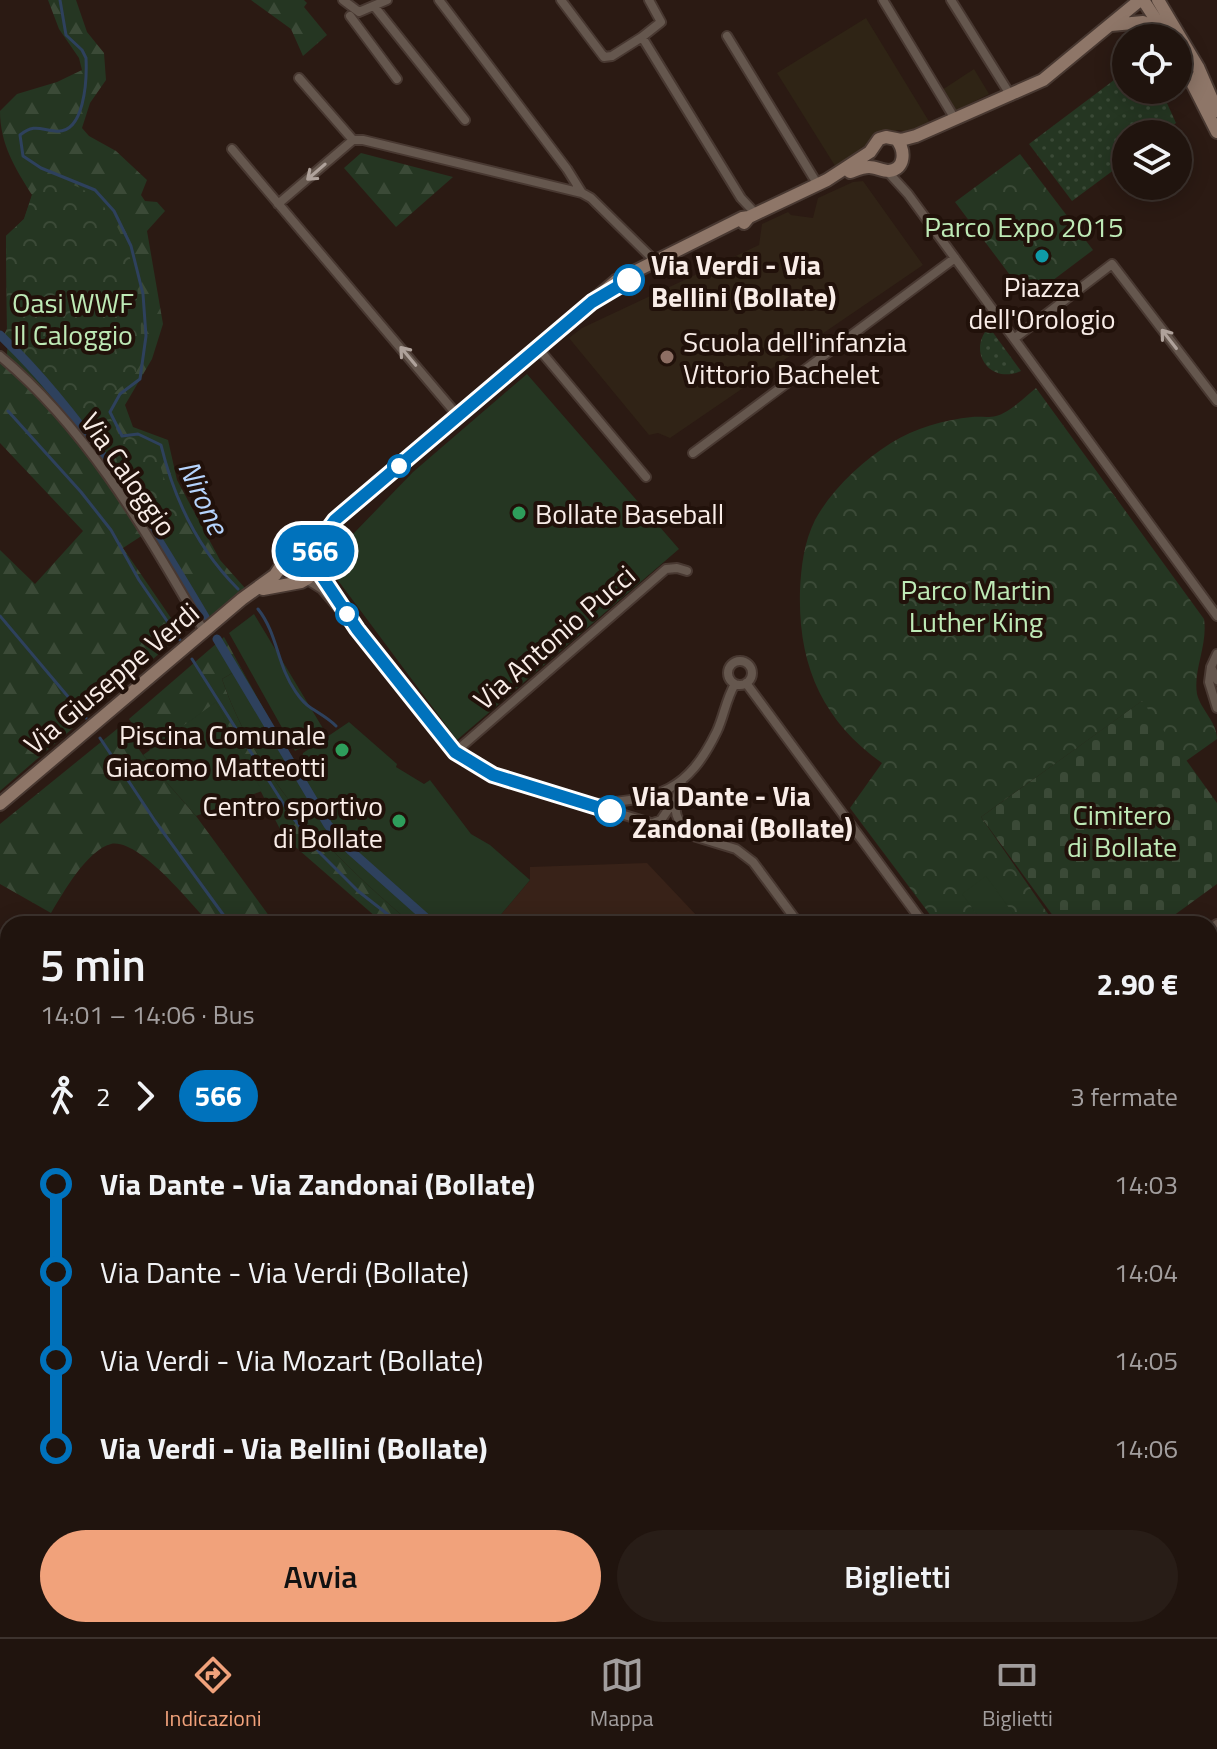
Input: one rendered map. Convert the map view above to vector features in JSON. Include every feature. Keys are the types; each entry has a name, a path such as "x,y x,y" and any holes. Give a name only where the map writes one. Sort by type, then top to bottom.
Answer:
{"street":[{"path":"343,0 397,79"},
{"path":"354,14 387,0"},
{"path":"439,0 582,193"},
{"path":"561,0 604,57 612,56 661,22 649,0"},
{"path":"883,0 952,120"},
{"path":"951,0 1011,96"},
{"path":"822,182 870,152 879,139 897,140 916,136 1011,96 1056,71 1142,0 1159,24"},
{"path":"1158,0 1198,67 1216,121"},
{"path":"374,6 465,120"},
{"path":"1126,24 1146,24"},
{"path":"1108,26 1112,26"},
{"path":"727,36 822,182"},
{"path":"642,37 752,216"},
{"path":"299,78 353,140"},
{"path":"1192,79 1216,121"},
{"path":"793,916 763,874 736,849 493,775 455,752 322,589 285,575 283,566 288,556 335,520 616,281 822,182 860,168 883,170 952,120"},
{"path":"278,204 353,140 363,140 582,193 591,198 656,262"},
{"path":"897,140 907,192"},
{"path":"232,149 458,416"},
{"path":"870,152 872,162 907,192 1217,616"},
{"path":"693,453 955,258"},
{"path":"1015,338 1112,264 1217,401"},
{"path":"538,348 646,477"},
{"name":"Via Caloggio","path":"0,356 42,393 109,478 204,631"},
{"path":"299,580 312,572 319,542 335,520"},
{"path":"296,552 304,553 312,562 357,629"},
{"name":"Via Giuseppe Verdi","path":"0,804 283,566"},
{"name":"Via Antonio Pucci","path":"455,752 666,569 687,571"},
{"name":"Via Giuseppe Verdi","path":"255,590 299,580"},
{"path":"1216,652 1209,682 1217,708"},
{"path":"633,818 638,806 668,791 704,756 719,728 732,682 727,672 730,665 743,661 752,672 746,683"},
{"path":"1211,667 1217,680"},
{"path":"732,682 746,683 918,916"},
{"path":"652,823 661,820 674,801 682,780"},
{"path":"589,805 650,798"},
{"path":"674,801 681,826 689,835"}],"shaded area":[{"path":"866,18 930,123 908,132 898,130 862,147 853,159 837,169 777,73"},
{"path":"974,69 989,94 955,111 942,90"},
{"path":"863,181 923,265 670,438 658,433 649,435 569,338 582,328 759,245 762,224 788,212 813,218 818,198 853,182"},
{"path":"647,863 697,916 500,916 530,880 530,867"}],"green space":[{"path":"48,0 76,0 87,32 104,53 106,80 90,103 82,128 89,136 116,151 147,180 141,195 145,201 157,202 165,211 147,231 163,324 152,359 125,405 133,427 168,440 177,480 220,560 245,588 204,621 115,480 65,415 7,355 8,345 2,339 7,329 6,236 24,219 32,195 6,145 0,111 17,94 57,82 82,70 79,58 59,29"},
{"path":"251,0 304,0 307,3 304,7 327,35 303,56 291,29"},
{"path":"1112,82 1112,104 1167,104 1175,120 1112,120 1112,171 1072,201 1029,144"},
{"path":"361,153 453,177 396,227 344,168"},
{"name":"Parco Expo 2015","path":"1020,154 1093,250 1028,299 955,202"},
{"name":"Oasi WWF Il Caloggio","path":"49,176 84,190 105,208 117,227 135,275 141,327 136,371 115,393 106,409 119,435 154,446 182,521 153,537 86,441 49,397 7,355 8,345 2,339 7,329 6,236 24,219 32,195"},
{"path":"989,327 1021,371 1000,374 985,364 980,346"},
{"path":"0,361 60,421 143,535 123,548 182,634 0,791 0,550 35,584 83,531 0,443"},
{"path":"527,374 679,549 457,740 325,563 413,472"},
{"name":"Parco Martin Luther King","path":"1036,388 1204,619 1196,685 1217,739 1186,761 1142,701 981,817 1049,916 931,916 850,808 882,763 861,746 829,709 809,667 800,618 804,555 815,520 830,497 880,450 930,426 961,418 993,417 1017,404"},
{"path":"254,614 327,735 295,751 229,633"},
{"path":"224,637 241,668 222,679 255,750 276,783 326,843 403,916 375,916 284,837 216,703 150,750 129,719"},
{"name":"Centro sportivo di Bollate","path":"241,668 296,767 301,765 303,753 349,722 397,764 396,767 424,784 430,780 471,834 490,845 530,880 500,916 403,916 326,843 276,783 255,750 222,679"},
{"name":"Cimitero di Bollate","path":"1143,700 1217,803 1217,884 1173,916 1053,916 981,817"},
{"path":"216,702 262,791 196,816 143,755"},
{"path":"122,725 143,755 196,816 269,916 202,916 150,862 123,845 111,844 93,854 76,873 51,913 0,884 0,824"},
{"path":"986,876 1015,916 978,916 962,894"}],"waterway":[{"name":"Nirone","path":"60,0 66,35 86,58 82,104 73,124 65,130 33,128 20,135 23,156 41,168 95,190 114,211 131,246 143,294 146,336 140,379 120,394 110,412 122,436 138,434 161,445 173,485 190,523 211,558 238,589"},
{"path":"0,335 86,433 137,506 205,617"},
{"path":"8,411 111,530 139,580 180,640"},
{"name":"Nirone","path":"258,609 296,692 307,705 336,726"},
{"path":"0,616 86,718"},
{"path":"217,639 328,825 351,851 424,916"},
{"path":"192,659 288,811 320,853 358,891 390,916"},
{"path":"100,738 224,916"}],"bus line":[{"name":"566","path":"610,811 493,775 460,757 357,629 311,560 319,542 335,520 592,302 629,280"}],"place":[{"name":"Piazza dell'Orologio","path":"1042,256"},
{"name":"Via Verdi - Via Bellini (Bollate)","path":"629,280"},
{"name":"Scuola dell'infanzia Vittorio Bachelet","path":"667,357"},
{"name":"Bollate Baseball","path":"519,513"},
{"name":"Piscina Comunale Giacomo Matteotti","path":"342,750"},
{"name":"Via Dante - Via Zandonai (Bollate)","path":"610,811"},
{"name":"Centro sportivo di Bollate","path":"399,821"}]}
